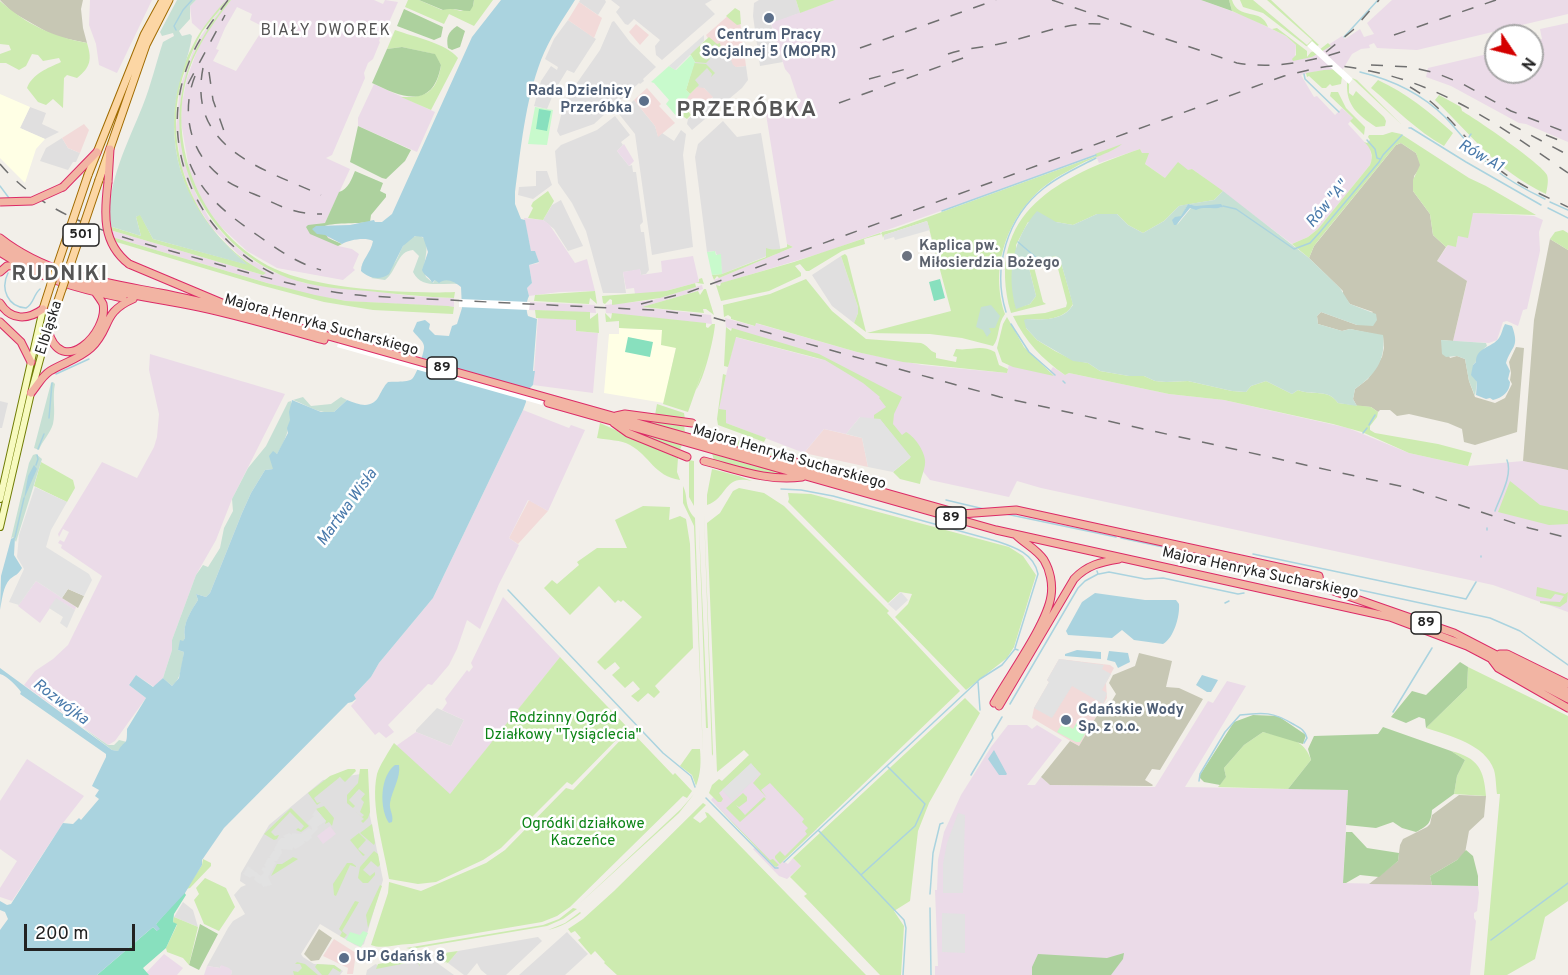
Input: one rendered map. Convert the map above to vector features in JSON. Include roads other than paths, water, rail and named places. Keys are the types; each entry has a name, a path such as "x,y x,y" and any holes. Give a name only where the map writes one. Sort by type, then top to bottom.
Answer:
{"highway":[{"path":"110,149 105,220 107,235 115,250 129,264 146,273 223,302 236,310"},
{"path":"0,202 32,201 63,187 97,152"},
{"name":"Majora Henryka Sucharskiego","path":"0,238 37,261 78,277 236,310 339,342"},
{"name":"Majora Henryka Sucharskiego","path":"0,246 38,269 72,282 199,307 339,342 1017,535 1372,612 1424,628 1494,656 1568,699"},
{"path":"0,252 19,265 56,282 95,292 186,309 199,307"},
{"path":"0,272 7,266 19,265"},
{"path":"48,330 51,342 58,349 68,351 87,345 93,337 104,308 95,292"},
{"path":"31,393 48,372 92,347 111,313 120,304 133,299"},
{"path":"0,303 8,311 23,318 34,316 43,309"},
{"path":"0,322 21,342 31,362"},
{"path":"687,457 628,433 613,419 625,414 692,423"},
{"path":"704,461 766,477 790,478 805,473 785,455"},
{"name":"Majora Henryka Sucharskiego","path":"805,473 961,514 1016,510 1319,576 1325,588 1439,627 1568,692"},
{"path":"1017,535 1044,561 1051,576 1052,593 1042,621 996,704 1074,579 1096,563 1124,558"},
{"name":"89","path":"1568,684 1507,654 1494,656 1498,668 1568,708"}],"main road":[{"name":"Elbląska","path":"0,499 43,309 51,284 97,152 144,35 163,0"},
{"name":"Elbląska","path":"0,527 48,330 148,40 170,0"}],"water":[{"name":"Martwa Wisła","path":"501,0 575,0 548,44 531,92 515,192 515,204 521,219 525,220 531,251 535,251 539,262 529,265 532,283 527,288 528,316 537,319 533,371 535,371 533,385 526,392 523,410 433,598 379,663 371,677 354,695 356,699 348,703 224,828 202,860 202,865 185,893 156,924 160,929 157,931 153,927 97,975 0,975 0,930 8,919 5,912 0,910 0,901 7,905 11,904 63,823 73,824 79,818 81,820 99,799 95,796 99,790 92,786 106,754 20,694 21,692 14,684 0,674 0,668 112,750 118,751 126,740 127,729 146,698 129,685 136,675 153,687 163,678 172,686 179,678 184,652 178,650 180,640 183,641 185,638 186,623 198,600 196,594 206,597 210,593 251,493 265,470 273,469 269,456 273,451 277,454 288,433 292,400 321,412 334,412 347,400 361,405 370,404 377,399 388,382 407,381 414,377 424,349 422,342 413,331 417,322 425,320 430,324 429,329 435,335 449,336 452,326 457,324 462,308 461,287 447,280 439,283 435,280 432,283 424,274 422,270 428,252 423,237 415,236 403,246 389,274 374,278 361,271 373,241 366,239 342,244 325,235 317,234 312,229 316,226 350,225 374,220 382,222 392,214 472,37"},
{"path":"1188,204 1196,206 1221,204 1223,207 1196,210 1190,208 1174,225 1172,220 1181,216"},
{"path":"1505,324 1512,326 1515,339 1506,363 1510,371 1508,379 1510,386 1507,392 1499,398 1486,399 1476,395 1477,382 1471,375 1473,365 1481,350 1499,338"},
{"path":"34,465 37,469 24,499 28,476"},
{"path":"15,537 14,555 22,568 6,585 0,610 1,576 11,539"},
{"path":"1095,593 1145,600 1176,600 1179,609 1173,632 1163,644 1134,640 1122,630 1112,638 1068,635 1066,631 1082,602"},
{"path":"1077,650 1101,652 1101,659 1065,656"},
{"path":"1109,651 1128,653 1130,662 1118,668 1115,662 1107,660"},
{"path":"1202,675 1218,680 1211,692 1196,685"},
{"path":"994,750 1006,775 999,775 988,759"},
{"path":"395,765 399,765 399,770 390,803 392,822 389,823 384,809 383,792 386,777"}],"waterway":[{"name":"Rozwójka","path":"176,30 174,26 192,0"},
{"path":"1344,37 1378,0"},
{"path":"1360,72 1395,83 1416,94 1445,117 1493,168 1518,185 1545,199"},
{"path":"1304,74 1305,79 1339,112"},
{"name":"Rów A1","path":"1409,128 1541,205"},
{"name":"Rów \"A\"","path":"1223,206 1236,209 1294,249 1310,243 1402,135"},
{"path":"1367,140 1375,149 1377,158 1380,159"},
{"path":"1458,149 1466,140"},
{"path":"942,211 1096,155"},
{"path":"1006,312 1002,295 1002,261 1006,244 1020,213 1050,183 1096,158"},
{"path":"0,186 9,198"},
{"path":"1550,202 1568,210"},
{"name":"Rów A1","path":"1548,208 1568,218"},
{"path":"1018,242 1039,260"},
{"path":"8,273 5,291 14,304 26,308 40,289"},
{"path":"1011,324 1029,352 1055,375"},
{"path":"56,374 89,359"},
{"name":"Rozwójka","path":"49,418 52,383"},
{"path":"1369,425 1375,415"},
{"path":"1363,433 1367,428"},
{"name":"Rozwójka","path":"38,449 44,434"},
{"name":"Rozwójka","path":"36,465 37,455"},
{"path":"1495,511 1507,479 1507,460"},
{"path":"781,489 833,496 996,541 1028,556 1038,574 1015,648"},
{"name":"Rozwójka","path":"15,537 24,498"},
{"path":"946,500 984,509"},
{"path":"1006,514 1116,537"},
{"path":"1121,538 1243,564"},
{"path":"1253,554 1466,599 1476,582"},
{"path":"1250,566 1317,580"},
{"path":"1010,704 1078,588 1098,574 1097,571"},
{"path":"1099,574 1109,572 1145,579 1163,578 1238,594 1244,593"},
{"path":"1323,582 1490,618 1520,631 1568,665"},
{"path":"508,590 663,753 691,776 695,787"},
{"path":"1225,603 1229,601"},
{"path":"1393,712 1432,648"},
{"path":"784,862 980,679 1002,665 1015,649 1018,650"},
{"path":"978,682 980,710"},
{"path":"1199,781 1200,774 1225,732 1240,715 1262,713 1280,717 1304,731 1307,738 1304,743"},
{"path":"971,775 993,738 992,734 1002,717"},
{"path":"862,874 915,826 925,804 888,767"},
{"path":"706,798 775,868 778,868"},
{"path":"930,894 933,853 940,824 943,823"},
{"path":"819,831 904,920 906,928 903,975"},
{"path":"1491,940 1568,883"},
{"path":"930,908 931,975"}],"railway":[{"path":"228,0 211,22 189,62 180,93 177,125 181,156 190,186 205,213 225,238 248,259 276,275"},
{"path":"860,48 996,0"},
{"path":"1052,0 1237,63 1279,65 1319,58 1346,50"},
{"path":"1326,52 1353,30 1379,0"},
{"path":"1394,35 1496,0"},
{"path":"188,84 225,15"},
{"path":"948,54 999,44 1067,26 1109,25"},
{"path":"839,103 974,54"},
{"path":"1371,65 1410,67 1436,73 1463,84 1511,111 1568,133"},
{"path":"641,304 689,292 1284,76 1321,67 1340,66 1362,69 1405,80 1430,90 1478,114 1524,142 1568,173"},
{"path":"203,68 201,96 207,118 218,137 254,165 321,195"},
{"path":"869,79 906,69"},
{"path":"209,72 213,100 224,131"},
{"path":"195,76 189,103 191,130 195,143 209,166 230,183 290,210 322,214"},
{"path":"1410,87 1434,104 1503,173 1568,207"},
{"path":"1510,124 1568,155"},
{"path":"1546,135 1568,144"},
{"path":"0,164 42,201 92,226 146,244 282,282 366,296 653,310 711,317 1000,397 1409,488 1529,528 1568,538"},
{"path":"190,164 210,197 228,214 282,252 321,270"}],"place":[{"name":"Centrum Pracy Socjalnej 5 (MOPR)","path":"769,18"},
{"name":"Rada Dzielnicy Przeróbka","path":"644,101"},
{"name":"Kaplica pw. Miłosierdzia Bożego","path":"907,256"},
{"name":"Gdańskie Wody Sp. z o.o.","path":"1066,720"},
{"name":"UP Gdańsk 8","path":"344,958"}],"district":[{"name":"BIAŁY DWOREK","path":"326,32"},
{"name":"PRZERÓBKA","path":"747,112"},
{"name":"RUDNIKI","path":"60,276"}],"park label":[{"name":"Rodzinny Ogród Działkowy \"Tysiąclecia\"","path":"563,728"},
{"name":"Ogródki działkowe Kaczeńce","path":"583,834"}]}
